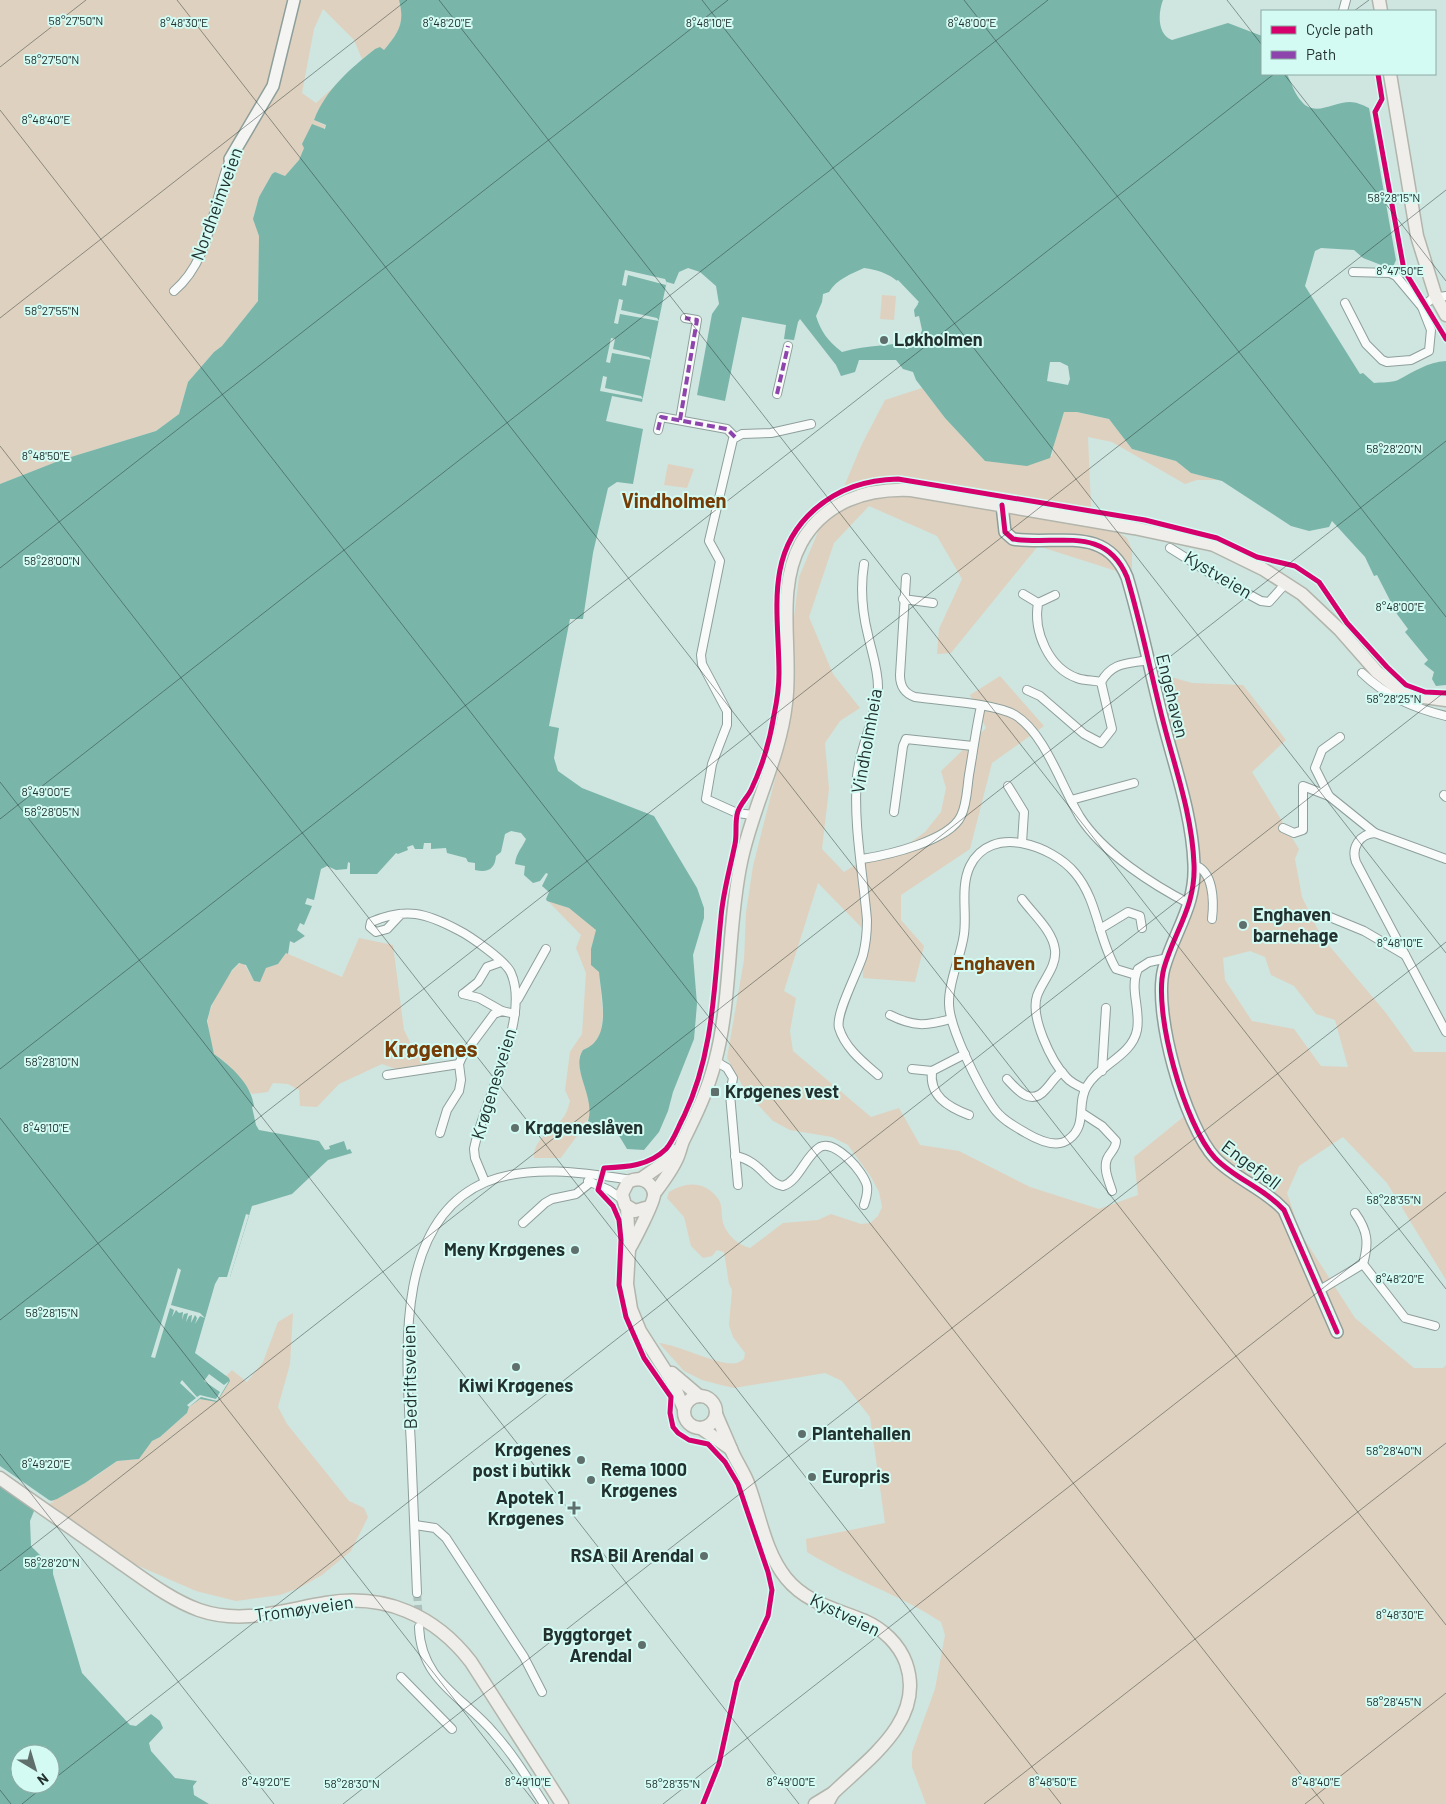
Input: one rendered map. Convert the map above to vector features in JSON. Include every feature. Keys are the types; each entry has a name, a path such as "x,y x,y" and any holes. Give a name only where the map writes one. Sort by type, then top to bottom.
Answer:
{"main road":[{"path":"1390,75 1421,252 1446,309"},
{"path":"1441,296 1446,315"},
{"name":"Kystveien","path":"654,1194 678,1156 703,1099 716,1061 722,1027 735,890 753,816 775,754 786,704 789,667 788,606 790,573 801,544 816,522 850,499 882,490 929,492 1056,516 1093,521 1246,562 1286,583 1319,608 1386,680 1416,696 1446,700"},
{"name":"Kystveien","path":"637,1180 664,1163 681,1146"},
{"path":"629,1250 654,1194 649,1183 637,1180 623,1190 629,1250 627,1284 631,1309 640,1331 672,1381 684,1409 687,1422 701,1428 710,1425 716,1414 713,1402 706,1397 699,1396 691,1399 684,1409"},
{"path":"624,1203 635,1211 649,1207"},
{"path":"661,1362 699,1396"},
{"name":"Kystveien","path":"716,1414 748,1483 771,1552 788,1581 812,1600 879,1629 895,1644 907,1665 910,1680 910,1697 900,1723 887,1740 830,1799 815,1804"},
{"name":"Kystveien","path":"701,1428 731,1449"},
{"name":"Tromøyveien","path":"0,1478 184,1604 218,1615 257,1616 325,1603 358,1600 386,1604 414,1613 444,1633 463,1652 562,1804"}],"street":[{"name":"Nordheimveien","path":"174,291 187,280 204,246 230,160 273,86 294,0"},
{"path":"1345,303 1370,350 1387,362 1411,360 1429,351 1431,330 1422,307 1396,276 1353,272"},
{"path":"1422,307 1427,301 1441,296"},
{"path":"680,420 696,320 685,318"},
{"path":"777,394 788,346"},
{"path":"658,430 660,417 727,430 735,437"},
{"path":"753,816 737,813 706,799 712,764 727,724 727,711 702,664 701,655 720,561 709,542 731,443 735,437 742,434 771,433 812,424"},
{"name":"Engehaven","path":"1002,505 1005,532 1013,539 1088,541 1102,546 1115,555 1127,577 1186,809 1194,865 1194,886 1190,904 1164,969 1163,985"},
{"name":"Kystveien","path":"1174,543 1213,575 1265,602 1269,602 1286,583"},
{"name":"Vindholmheia","path":"864,564 861,585 862,606 877,669 878,686 876,702 862,748 856,806 868,920 867,937 853,983 840,1013 839,1024 844,1040 878,1075"},
{"path":"906,578 903,599 933,603"},
{"path":"1023,594 1038,603"},
{"path":"1038,603 1055,595"},
{"name":"Vindholmheia","path":"903,599 904,638 900,675 902,688 908,694 915,697 981,706 1008,712 1026,723 1041,744 1081,818 1101,843 1148,880 1190,904"},
{"path":"1038,603 1040,630 1049,655 1067,673 1078,678 1101,682"},
{"path":"1101,682 1119,666 1127,662 1148,660"},
{"path":"1362,673 1381,690 1399,701 1446,716"},
{"path":"1027,690 1040,696 1084,734 1101,743 1112,729 1101,682"},
{"path":"862,859 882,856 906,848 942,834 955,825 965,804 981,706"},
{"path":"1329,796 1315,768 1322,750 1340,737"},
{"name":"Vindholmheia","path":"894,812 903,746 906,739 973,746"},
{"path":"1070,800 1134,783"},
{"path":"1008,786 1024,812 1022,844"},
{"path":"1283,828 1294,833 1302,830 1303,786 1329,796 1375,833 1446,859"},
{"path":"1375,833 1363,836 1358,841 1354,857 1446,1032"},
{"path":"1136,975 1116,969 1088,895 1074,871 1048,850 1022,844 996,844 983,851 969,867 965,892 962,944 950,988 948,1003 965,1054 993,1108 1002,1118 1032,1137 1048,1142 1064,1143 1076,1133 1082,1113 1085,1089 1089,1082 1127,1048 1136,1036 1138,1020 1134,985 1136,975 1143,964 1168,958"},
{"path":"1194,865 1204,874 1214,895 1212,919"},
{"path":"1022,899 1049,934 1055,948 1054,962 1037,996 1035,1010 1045,1041 1062,1072 1072,1082 1085,1089"},
{"name":"Krøgenesveien","path":"401,914 412,912 457,929 472,937 508,967 512,973 517,1000 505,1054 476,1142 475,1158 485,1182"},
{"path":"1100,929 1128,912 1140,916 1142,928"},
{"path":"1325,915 1364,930 1405,955"},
{"path":"517,1000 546,949"},
{"path":"501,962 487,967 478,982 463,994 479,998 502,1011"},
{"name":"Engefjell","path":"1163,985 1162,1012 1166,1040 1185,1100 1202,1141 1223,1165 1272,1197 1284,1210 1320,1290 1331,1320 1338,1332"},
{"path":"1102,1071 1106,1008"},
{"name":"Krøgenesveien","path":"440,1133 447,1110 459,1091 462,1080 459,1064 489,1019 502,1011 514,1014"},
{"path":"890,1015 906,1023 919,1025 952,1018"},
{"path":"912,1068 932,1071 965,1054"},
{"path":"716,1061 727,1068 733,1078 730,1094 738,1185"},
{"path":"387,1076 459,1064"},
{"path":"932,1071 933,1087 942,1102 951,1109 969,1115"},
{"path":"1007,1078 1021,1094 1029,1096 1043,1092 1052,1080 1062,1072"},
{"path":"1082,1113 1102,1126 1116,1141 1116,1146 1107,1158 1106,1166 1112,1191"},
{"path":"735,1156 756,1163 776,1185 783,1186 790,1182 819,1148 827,1146 848,1158 861,1172 867,1186 864,1205"},
{"name":"Bedriftsveien","path":"417,1593 407,1340 416,1271 428,1238 446,1212 464,1196 485,1182 516,1173 560,1173 637,1180"},
{"name":"Bedriftsveien","path":"560,1173 591,1182 609,1190 624,1203"},
{"path":"523,1223 545,1203 552,1199 576,1194 591,1182"},
{"path":"1320,1290 1363,1264 1368,1248 1367,1234 1355,1213"},
{"path":"1363,1264 1405,1318 1435,1326"},
{"path":"415,1526 435,1528 446,1538 524,1657 542,1692"},
{"path":"419,1627 423,1654 431,1671 446,1689 493,1732 510,1753 544,1804"},
{"path":"401,1677 452,1728"}],"shaded area":[{"path":"0,0 399,0 401,21 394,38 384,50 375,49 362,59 354,40 323,9 314,29 302,93 316,103 336,85 318,110 314,120 326,126 304,148 299,160 285,176 275,172 272,174 259,197 254,215 259,236 258,301 222,346 214,352 188,382 179,414 156,431 61,460 0,484"},
{"path":"399,0 1163,0 1160,11 1161,28 1167,37 1172,40 1228,23 1261,36 1261,75 1287,75 1297,96 1307,106 1319,109 1350,102 1369,108 1396,260 1393,267 1389,268 1363,258 1354,250 1321,248 1315,251 1305,286 1360,374 1363,373 1374,383 1395,381 1427,365 1446,361 1446,685 1436,686 1432,679 1434,672 1424,664 1428,660 1405,632 1408,629 1397,614 1377,575 1374,576 1365,557 1332,521 1329,527 1309,531 1291,526 1222,481 1191,473 1176,461 1132,449 1109,419 1077,412 1064,412 1050,458 1027,466 985,461 945,418 916,380 913,372 903,369 896,360 859,360 855,372 841,376 836,365 800,319 794,340 784,339 786,325 742,317 725,401 697,395 712,314 719,304 716,286 700,272 688,268 679,272 674,284 667,282 666,285 642,402 612,396 606,421 643,429 633,484 617,482 608,488 593,553 583,619 570,619 549,726 559,728 554,758 558,771 582,788 654,816 697,888 704,908 704,918 693,955 697,1004 694,1039 659,1132 644,1150 627,1149 609,1119 597,1125 588,1121 590,1112 589,1102 579,1066 583,1050 592,1045 602,1027 603,1005 599,972 591,965 591,949 596,930 569,908 547,901 549,892 542,886 548,874 546,873 540,881 533,883 524,875 525,866 515,864 526,839 521,833 511,831 505,834 501,852 496,856 492,867 484,871 475,870 475,863 468,862 466,858 447,853 446,848 431,849 431,843 424,843 423,849 415,849 413,845 407,847 408,850 396,853 377,874 350,874 350,863 348,862 347,869 336,870 327,866 321,869 314,900 307,898 305,904 312,906 304,925 300,923 297,930 305,936 294,943 290,941 288,954 286,953 278,964 266,968 260,982 254,981 246,965 239,963 232,970 211,1006 207,1021 214,1054 234,1070 249,1090 254,1106 252,1107 256,1125 259,1130 319,1141 325,1150 330,1149 329,1146 344,1141 347,1150 350,1149 352,1153 328,1160 292,1194 252,1206 230,1277 219,1277 215,1284 195,1353 229,1378 230,1381 217,1402 200,1399 189,1407 187,1413 160,1437 152,1441 139,1459 117,1461 57,1499 41,1504 34,1511 30,1521 31,1546 43,1558 53,1558 53,1574 82,1673 130,1725 136,1726 151,1714 160,1721 163,1728 149,1743 151,1751 175,1778 197,1781 193,1786 194,1795 209,1804 0,1804 0,484 61,460 156,431 179,414 188,382 214,352 222,346 258,301 259,236 253,219 259,197 272,174 275,172 285,176 299,160 304,148 302,144 312,124 325,129 326,125 314,120 332,89 348,72 375,49 380,47 384,50 397,32 401,21","holes":["864,268 881,272 894,278 917,301 918,304 914,310 915,317 919,316 922,330 919,339 842,352 826,336 816,316 823,294 829,292 832,287 845,277","1050,362 1060,362 1068,366 1070,379 1068,385 1047,381"]},
{"path":"882,295 896,296 894,320 880,319"},
{"path":"922,388 945,418 985,461 1052,456 1055,439 1064,412 1077,412 1109,419 1132,449 1176,461 1191,473 1220,480 1197,480 1185,484 1112,442 1088,437 1091,506 1096,519 1127,538 1132,550 1132,576 1038,546 951,653 937,654 939,629 962,579 937,536 869,506 834,543 809,617 833,674 860,708 840,721 825,743 829,789 822,849 844,872 875,853 900,850 925,832 941,812 946,788 941,771 986,728 970,695 1000,676 1044,726 992,763 970,849 901,895 901,920 924,946 915,982 863,978 862,928 818,883 784,991 796,998 790,1031 793,1051 871,1117 899,1108 920,1145 959,1151 1030,1187 1099,1209 1138,1195 1134,1157 1187,1114 1157,983 1192,881 1195,856 1157,673 1192,683 1243,685 1286,740 1252,772 1299,849 1295,859 1302,897 1321,936 1386,1013 1414,1052 1446,1052 1446,1280 1387,1183 1343,1137 1299,1166 1287,1193 1301,1234 1355,1318 1414,1368 1443,1368 1446,1365 1446,1804 926,1804 912,1767 912,1752 935,1689 945,1635 941,1622 908,1603 823,1562 807,1552 806,1539 885,1523 870,1417 842,1381 825,1373 734,1388 702,1380 684,1371 659,1343 721,1362 737,1363 744,1359 745,1353 733,1337 729,1325 732,1290 729,1284 724,1252 717,1250 712,1256 703,1258 691,1246 684,1217 667,1198 669,1192 689,1185 702,1186 708,1189 719,1200 723,1223 727,1232 737,1242 750,1248 783,1223 818,1220 831,1214 861,1224 870,1223 878,1216 882,1207 879,1192 871,1177 848,1145 832,1137 790,1130 773,1121 746,1092 727,1058 744,960 746,913 753,866 789,724 794,674 793,625 799,577 818,532 843,489 862,444 885,400","holes":["1250,951 1265,957 1271,975 1294,986 1316,1014 1335,1020 1348,1067 1321,1066 1294,1029 1252,1021 1225,980 1223,958"]},
{"path":"668,464 694,469 687,488 664,485"},
{"path":"548,901 569,908 597,930 591,949 599,972 603,1014 601,1036 592,1047 583,1050 579,1065 591,1105 591,1113 561,1158 534,1158 537,1144 562,1119 570,1101 565,1090 570,1052 582,1034 586,973 576,948 581,935"},
{"path":"359,938 393,945 404,1030 412,1046 427,1058 427,1065 396,1069 382,1064 339,1084 317,1107 300,1106 299,1090 288,1084 273,1083 268,1092 252,1094 226,1063 214,1054 210,1038 208,1026 211,1008 226,979 243,962 254,981 259,982 266,968 278,964 286,953 342,977"},
{"path":"293,1313 290,1364 278,1407 287,1424 349,1501 364,1508 368,1517 351,1551 322,1575 299,1588 280,1595 236,1601 196,1591 125,1560 41,1504 95,1477 117,1461 139,1459 152,1441 160,1437 187,1413 189,1407 200,1399 211,1400 230,1381 226,1376 232,1370 247,1382 263,1362 278,1322"}],"pier":[{"path":"625,270 665,279 667,283 666,285 628,275 626,286 622,285"},
{"path":"898,280 919,302 911,309 916,303 895,282"},
{"path":"619,299 623,300 621,310 657,318 659,321 620,314 618,324 614,323"},
{"path":"611,338 615,339 613,349 649,357 651,360 612,353 610,363 606,362"},
{"path":"603,376 607,377 605,388 641,396 643,399 600,391"},
{"path":"246,1214 249,1215 230,1277 227,1277"},
{"path":"178,1268 181,1270 171,1305 200,1313 205,1318 200,1316 195,1324 197,1318 195,1315 191,1323 192,1315 189,1316 186,1322 188,1313 184,1314 182,1320 183,1312 179,1313 176,1310 172,1317 174,1310 170,1308 155,1358 151,1357"},
{"path":"209,1374 224,1385 229,1381 217,1401 201,1397 189,1407 187,1405 196,1398 180,1383 182,1380 197,1397 200,1395 216,1399 220,1392 204,1381"},
{"path":"0,1466 54,1502 43,1506 0,1484"}],"tunnel":[{"path":"417,1593 419,1619"}],"marked path":[{"path":"680,420 697,320 685,318"},
{"path":"777,394 788,346"},
{"path":"658,430 661,417 727,429 735,437"}],"cycle path":[{"path":"1378,75 1382,99 1375,112 1404,270 1446,339"},
{"path":"703,1804 719,1764 737,1682 768,1616 772,1590 768,1572 738,1484 725,1462 708,1444 689,1440 678,1433 673,1427 670,1413 671,1397 644,1358 626,1317 619,1285 621,1240 619,1220 613,1206 598,1190 604,1168 629,1166 645,1162 666,1149 674,1138 694,1092 707,1044 711,1019 722,908 736,841 737,815 751,790 762,763 777,699 779,684 778,586 781,565 787,546 798,527 823,502 843,491 864,483 898,479 1145,520 1217,538 1257,557 1295,566 1319,582 1347,623 1406,685 1425,692 1446,693"},
{"path":"1002,505 1005,532 1013,539 1063,540 1093,544 1106,550 1118,560 1127,577 1186,805 1194,864 1192,893 1164,968 1162,987 1167,1039 1174,1067 1193,1121 1215,1158 1231,1172 1276,1202 1284,1210 1337,1332"}],"place":[{"name":"Løkholmen","path":"884,340"},
{"name":"Enghaven barnehage","path":"1243,925"},
{"name":"Krøgenes vest","path":"715,1092"},
{"name":"Krøgeneslåven","path":"515,1128"},
{"name":"Meny Krøgenes","path":"575,1250"},
{"name":"Kiwi Krøgenes","path":"516,1367"},
{"name":"Plantehallen","path":"802,1434"},
{"name":"Krøgenes post i butikk","path":"581,1460"},
{"name":"Europris","path":"812,1477"},
{"name":"Rema 1000 Krøgenes","path":"591,1480"},
{"name":"Apotek 1 Krøgenes","path":"574,1508"},
{"name":"RSA Bil Arendal","path":"704,1556"},
{"name":"Byggtorget Arendal","path":"642,1645"}],"district":[{"name":"Vindholmen","path":"674,501"},
{"name":"Enghaven","path":"994,963"},
{"name":"Krøgenes","path":"431,1049"}]}
